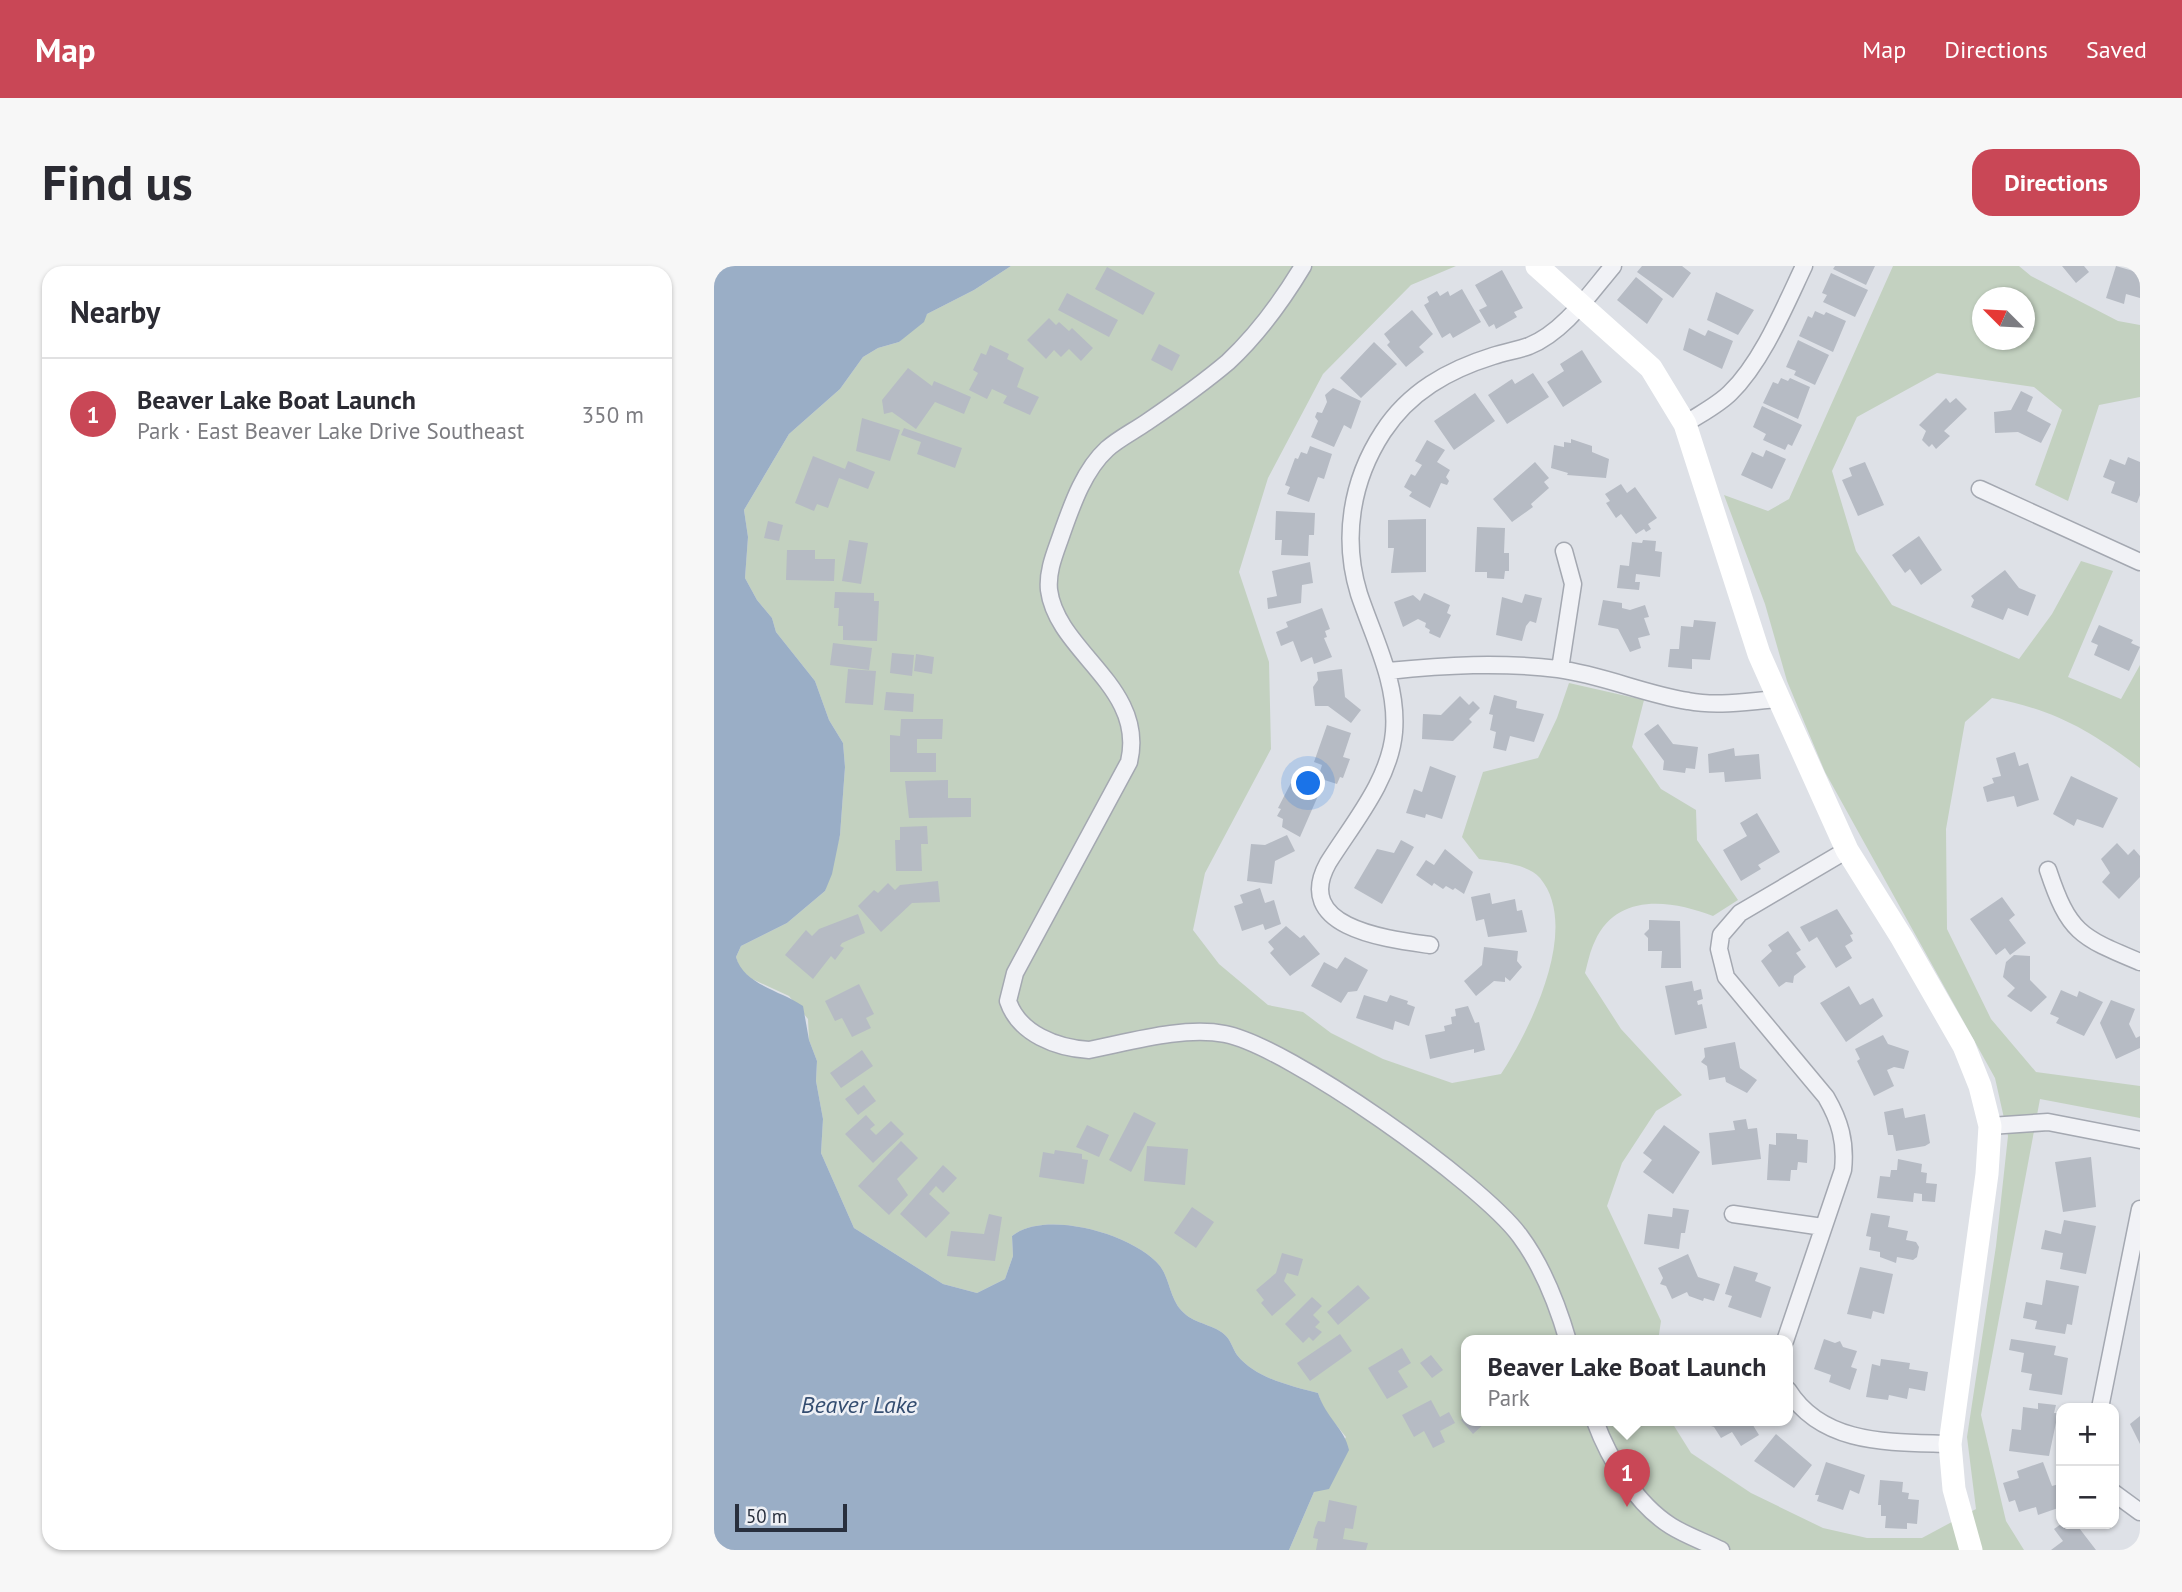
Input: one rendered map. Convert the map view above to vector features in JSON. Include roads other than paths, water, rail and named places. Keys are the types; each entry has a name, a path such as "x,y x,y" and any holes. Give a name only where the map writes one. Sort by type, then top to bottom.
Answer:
{"street":[{"path":"1303,266 1276,308 1228,361 1185,397 1107,449 1084,481 1069,512 1050,571 1053,604 1060,620 1095,664 1125,713 1133,745 1129,762 1114,791 1015,973 1008,1002 1018,1020 1031,1030 1050,1042 1070,1049 1089,1050 1200,1032 1226,1034 1268,1052 1321,1082 1449,1168 1498,1211 1535,1259 1551,1291 1566,1335"},
{"path":"1536,266 1651,368 1685,424 1759,654 1779,699 1847,850 1964,1046 1980,1086 1990,1126 1982,1220 1950,1444 1954,1489 1971,1550"},
{"path":"1430,945 1376,936 1337,920 1322,904 1319,892 1320,877 1381,779 1394,731 1388,671 1360,595 1349,544 1351,517 1365,464 1390,423 1423,389 1472,363 1529,346 1553,331 1580,305 1613,266"},
{"path":"1685,424 1728,395 1743,379 1780,316 1804,266"},
{"path":"1980,489 2140,562"},
{"path":"1560,669 1573,584 1564,551"},
{"path":"1388,671 1482,663 1560,669 1613,680 1687,701 1712,704 1779,699"},
{"path":"1787,1335 1823,1227 1845,1148 1835,1112 1826,1097 1726,977 1719,949 1721,935 1740,913 1847,850"},
{"path":"2048,870 2059,905 2080,934 2140,962"},
{"path":"1990,1126 2048,1122 2140,1140"},
{"path":"2102,1403 2140,1209"},
{"path":"1733,1214 1823,1227"},
{"path":"1793,1396 1812,1417 1855,1437 1872,1441 1950,1444"},
{"path":"1596,1426 1610,1455 1655,1513 1671,1526 1721,1550"},
{"path":"2119,1497 2140,1512"}],"water":[{"name":"Beaver Lake","path":"714,266 1011,266 974,290 927,314 924,322 899,342 878,348 863,357 840,389 789,434 744,510 748,537 745,578 757,600 772,618 776,632 815,681 829,720 843,743 845,767 840,835 832,874 825,891 787,923 741,946 736,957 740,967 755,981 803,1006 809,1040 817,1061 816,1081 823,1119 821,1153 854,1228 943,1284 977,1293 1005,1279 1013,1256 1012,1236 1027,1228 1066,1225 1110,1235 1148,1254 1160,1266 1179,1308 1194,1320 1222,1332 1237,1355 1253,1370 1274,1380 1318,1393 1344,1436 1349,1450 1329,1489 1314,1492 1289,1550 714,1550"}],"place":[{"name":"Beaver Lake Boat Launch","path":"1627,1507"}]}
